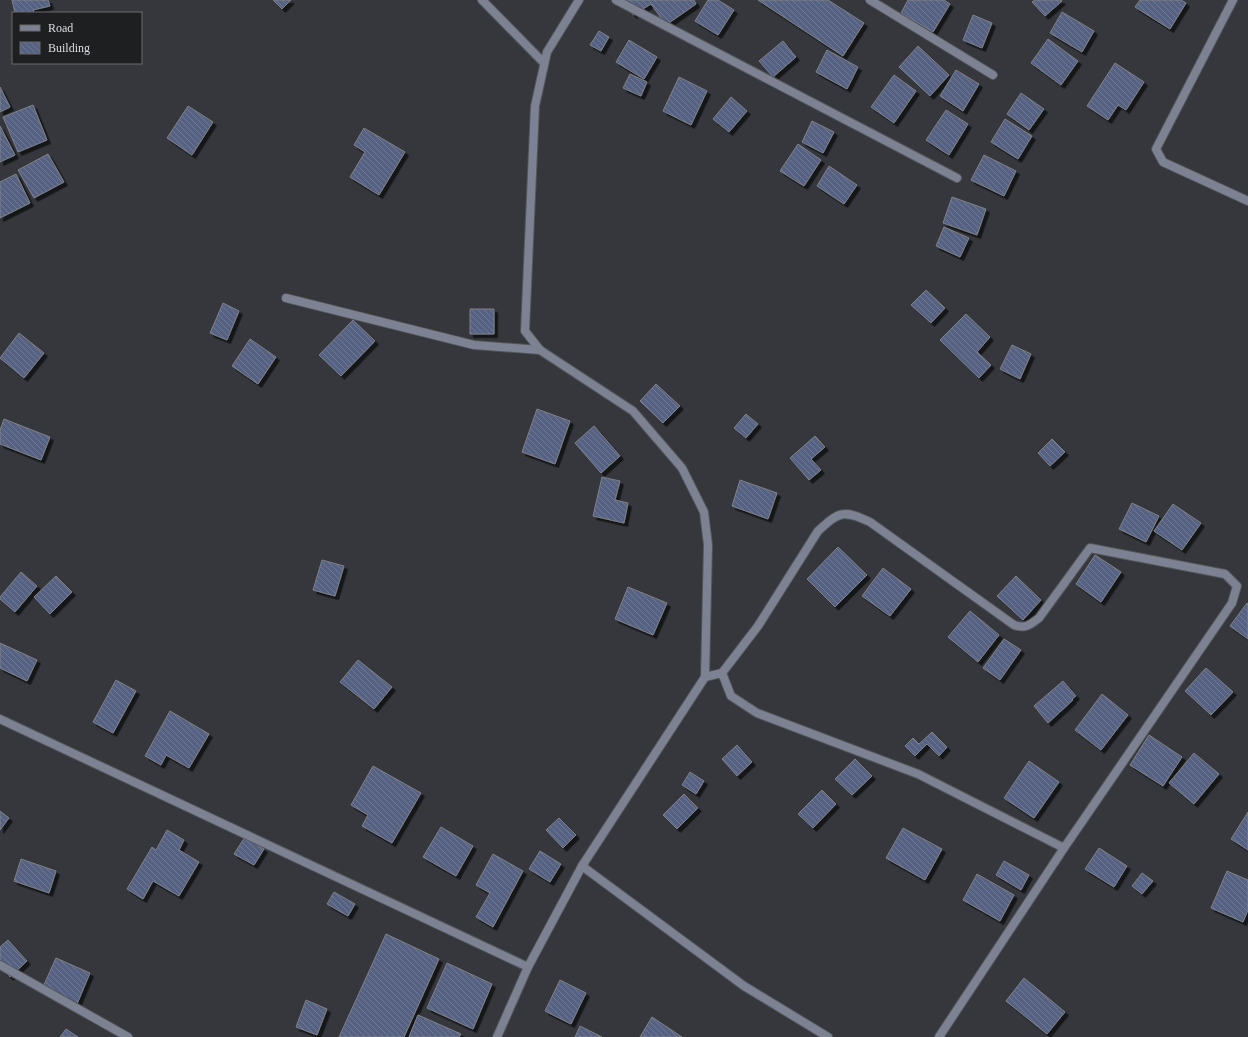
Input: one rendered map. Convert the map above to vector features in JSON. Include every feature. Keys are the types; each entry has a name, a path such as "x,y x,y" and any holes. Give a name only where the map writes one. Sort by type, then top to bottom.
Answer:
{"street":[{"path":"482,0 544,63"},
{"path":"497,1037 528,967 582,866 705,677 708,544 704,512 682,468 633,411 540,350 525,331 535,106 547,52 579,0"},
{"path":"616,0 957,178"},
{"path":"870,0 993,75"},
{"path":"1234,0 1198,65 1156,149 1163,162 1248,201"},
{"path":"286,298 474,345 540,350"},
{"path":"705,677 722,673 758,626 818,531 841,513 856,515 870,522 1014,625 1021,627 1028,626 1039,618 1090,548 1225,574 1237,586 1232,603 1064,848 939,1037"},
{"path":"722,673 731,696 756,713 918,774 1064,848"},
{"path":"0,719 528,967"},
{"path":"582,866 744,986 828,1037"},
{"path":"0,965 128,1037"}],"building":[{"path":"12,0 48,0 50,6 33,10 34,12 15,12"},
{"path":"273,0 291,0 282,9"},
{"path":"623,0 694,0 696,4 666,25 651,4 633,15"},
{"path":"708,0 718,0 734,10 718,35 695,21"},
{"path":"758,0 828,0 864,23 843,56"},
{"path":"908,0 944,0 950,4 933,32 901,13"},
{"path":"1035,0 1062,1 1045,16 1032,2"},
{"path":"1140,0 1181,0 1186,3 1170,29 1135,7"},
{"path":"1062,12 1094,31 1082,52 1050,33"},
{"path":"973,15 992,23 982,48 963,40"},
{"path":"599,31 609,37 601,51 590,45"},
{"path":"1048,39 1078,61 1061,85 1031,63"},
{"path":"629,40 657,57 644,79 616,62"},
{"path":"783,41 796,57 773,77 759,61"},
{"path":"918,46 949,75 930,96 899,67"},
{"path":"827,50 858,67 847,89 816,72"},
{"path":"1115,63 1144,82 1126,110 1118,105 1108,120 1087,106"},
{"path":"956,70 979,84 963,111 940,96"},
{"path":"630,74 647,82 641,96 623,88"},
{"path":"894,75 916,91 894,123 871,107"},
{"path":"679,77 707,91 691,125 663,111"},
{"path":"0,87 10,107 0,112"},
{"path":"1021,93 1044,109 1029,130 1007,114"},
{"path":"731,97 747,111 729,132 713,119"},
{"path":"33,105 47,140 18,152 3,117"},
{"path":"188,106 213,122 192,155 167,138"},
{"path":"946,110 968,124 949,155 926,140"},
{"path":"1005,119 1032,136 1018,159 991,142"},
{"path":"812,121 834,132 823,153 802,142"},
{"path":"0,126 15,155 0,162"},
{"path":"364,128 405,152 379,195 350,177 365,152 354,145"},
{"path":"798,144 821,160 804,186 780,171"},
{"path":"48,154 64,182 34,198 18,170"},
{"path":"984,155 1016,171 1004,196 971,180"},
{"path":"829,166 857,185 844,204 817,186"},
{"path":"16,174 30,203 0,218 0,182"},
{"path":"952,197 986,209 977,235 943,223"},
{"path":"944,227 969,238 960,257 936,246"},
{"path":"926,290 945,308 931,323 911,305"},
{"path":"223,303 239,311 227,340 210,333"},
{"path":"470,309 494,309 494,334 470,334"},
{"path":"966,314 990,337 977,352 991,365 979,378 940,340"},
{"path":"353,320 375,341 341,376 319,355"},
{"path":"19,333 44,353 24,378 0,358"},
{"path":"250,339 276,357 258,384 232,366"},
{"path":"1012,345 1031,354 1020,379 1000,369"},
{"path":"656,384 680,406 663,423 640,401"},
{"path":"537,409 570,421 555,464 522,452"},
{"path":"746,414 758,424 746,438 734,428"},
{"path":"4,419 50,437 41,460 0,444 0,430"},
{"path":"594,426 620,456 601,473 575,443"},
{"path":"815,436 825,447 811,459 821,470 809,480 790,458"},
{"path":"1052,439 1065,452 1050,466 1038,453"},
{"path":"602,477 620,481 615,500 628,503 624,523 593,516"},
{"path":"740,480 777,493 768,519 732,506"},
{"path":"1132,503 1159,516 1146,542 1119,529"},
{"path":"1173,504 1201,523 1182,550 1154,531"},
{"path":"838,547 867,575 835,607 807,579"},
{"path":"1095,555 1121,572 1101,602 1076,584"},
{"path":"322,560 344,566 335,596 313,590"},
{"path":"883,568 911,589 890,616 862,596"},
{"path":"21,572 37,586 15,612 0,599 0,597"},
{"path":"56,576 72,592 50,614 34,597"},
{"path":"1016,576 1041,600 1023,620 997,596"},
{"path":"628,587 667,603 653,635 615,619"},
{"path":"1247,603 1248,604 1248,639 1230,626"},
{"path":"970,611 999,635 978,662 948,637"},
{"path":"1004,639 1021,650 1000,680 983,668"},
{"path":"0,643 37,660 27,681 0,668"},
{"path":"358,660 392,687 374,709 340,682"},
{"path":"1206,668 1233,692 1211,715 1185,691"},
{"path":"116,680 136,691 113,733 93,722"},
{"path":"1063,681 1076,696 1048,723 1034,706"},
{"path":"1102,694 1128,715 1101,750 1075,730"},
{"path":"170,711 209,734 189,768 166,755 161,765 145,756"},
{"path":"932,732 947,747 939,756 927,744 915,756 905,746 913,738 919,744"},
{"path":"1149,735 1182,757 1163,786 1130,765"},
{"path":"737,745 752,762 737,776 722,759"},
{"path":"1194,753 1219,774 1194,804 1169,783"},
{"path":"855,759 872,776 852,795 835,779"},
{"path":"1029,761 1059,782 1034,818 1004,798"},
{"path":"373,766 421,793 392,843 362,826 368,815 351,805"},
{"path":"690,772 704,781 696,794 682,785"},
{"path":"822,790 836,804 813,828 798,814"},
{"path":"684,794 698,808 677,829 663,815"},
{"path":"0,811 9,818 0,830"},
{"path":"1248,812 1248,850 1231,839"},
{"path":"559,818 576,835 563,848 546,830"},
{"path":"441,827 473,846 456,876 423,857"},
{"path":"903,828 942,849 925,880 886,858"},
{"path":"167,830 184,840 179,850 199,862 179,896 153,881 143,899 127,889 152,847 156,850"},
{"path":"245,837 264,849 254,865 234,854"},
{"path":"1099,848 1127,866 1114,887 1085,869"},
{"path":"540,851 561,864 550,882 529,869"},
{"path":"493,854 523,871 493,927 476,917 490,893 476,885"},
{"path":"21,859 56,871 49,893 14,881"},
{"path":"1004,861 1029,875 1021,890 996,875"},
{"path":"1227,871 1248,880 1248,910 1243,922 1211,908"},
{"path":"1142,873 1153,881 1142,894 1132,886"},
{"path":"977,874 1014,895 1000,921 963,900"},
{"path":"334,892 355,904 348,916 327,904"},
{"path":"386,934 439,959 404,1037 339,1037"},
{"path":"8,940 27,961 10,977 0,967 0,947"},
{"path":"56,958 90,973 77,1004 42,989"},
{"path":"447,963 492,984 473,1029 427,1008"},
{"path":"1024,978 1065,1012 1047,1034 1006,1001"},
{"path":"560,980 586,993 571,1024 545,1011"},
{"path":"306,1000 327,1009 317,1035 296,1027"},
{"path":"418,1015 461,1034 459,1037 409,1037"},
{"path":"652,1017 682,1037 640,1037"},
{"path":"580,1026 602,1037 575,1037"},
{"path":"66,1029 78,1037 60,1037"}]}
